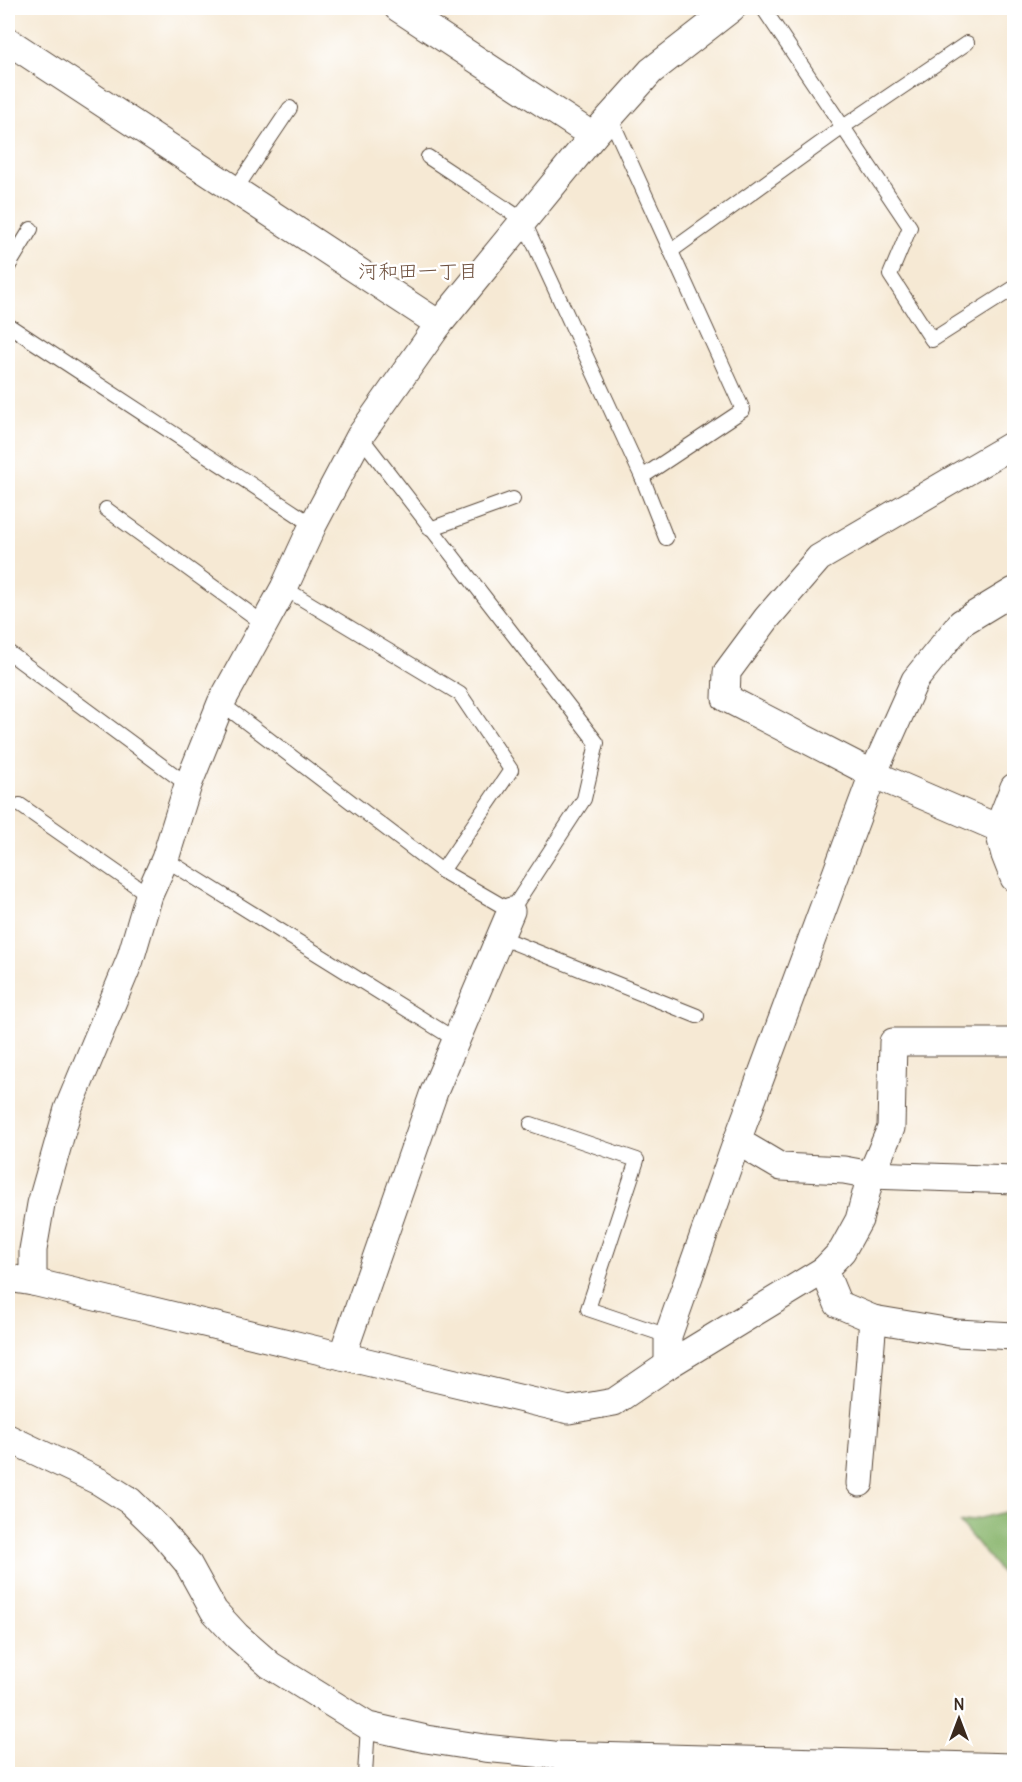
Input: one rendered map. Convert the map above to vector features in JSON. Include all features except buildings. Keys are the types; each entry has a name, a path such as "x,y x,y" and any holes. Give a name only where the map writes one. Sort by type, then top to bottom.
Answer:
{"street":[{"path":"398,8 601,126"},
{"path":"732,8 651,70 601,126 439,324 360,436 313,525 284,588 221,703 188,785 165,859 149,895 130,960 68,1109 41,1204 33,1250 20,1280 569,1410 614,1402 668,1365 824,1270 842,1251 859,1220 871,1175 891,1128 893,1042 1014,1042"},
{"path":"8,41 439,324"},
{"path":"998,828 873,774 726,698 727,672 767,618 819,558 1014,444"},
{"path":"668,1365 668,1336 737,1141 873,774 915,680 962,623 1014,591"},
{"path":"1014,787 998,828 1014,878"},
{"path":"342,1356 434,1092 511,911"},
{"path":"737,1141 782,1167 844,1170 871,1175 1014,1180"},
{"path":"824,1270 838,1304 873,1319 957,1333 1014,1336"},
{"path":"860,1483 873,1319"},
{"path":"8,1438 100,1482 129,1501 159,1529 187,1563 214,1611 237,1636 270,1665 368,1726 426,1739 484,1748 657,1766 1014,1767"}],"lane":[{"path":"763,8 910,227 890,275 932,340 1014,288"},
{"path":"671,251 843,127 967,43"},
{"path":"235,190 290,108"},
{"path":"601,126 671,251 743,410 642,477"},
{"path":"428,158 523,220 642,477 666,538"},
{"path":"8,267 31,229"},
{"path":"8,324 313,525"},
{"path":"221,703 442,871 511,911 584,799 597,742 360,436"},
{"path":"430,529 513,499"},
{"path":"106,509 263,623"},
{"path":"284,588 460,694 511,770 442,871"},
{"path":"8,652 188,785"},
{"path":"20,805 149,895"},
{"path":"165,859 456,1040"},
{"path":"500,937 697,1016"},
{"path":"531,1124 637,1160 588,1309 668,1336"},
{"path":"365,1774 368,1726"}],"green space":[{"path":"1014,1510 1014,1588 960,1523"}],"district":[{"name":"河和田一丁目","path":"418,271"}]}
